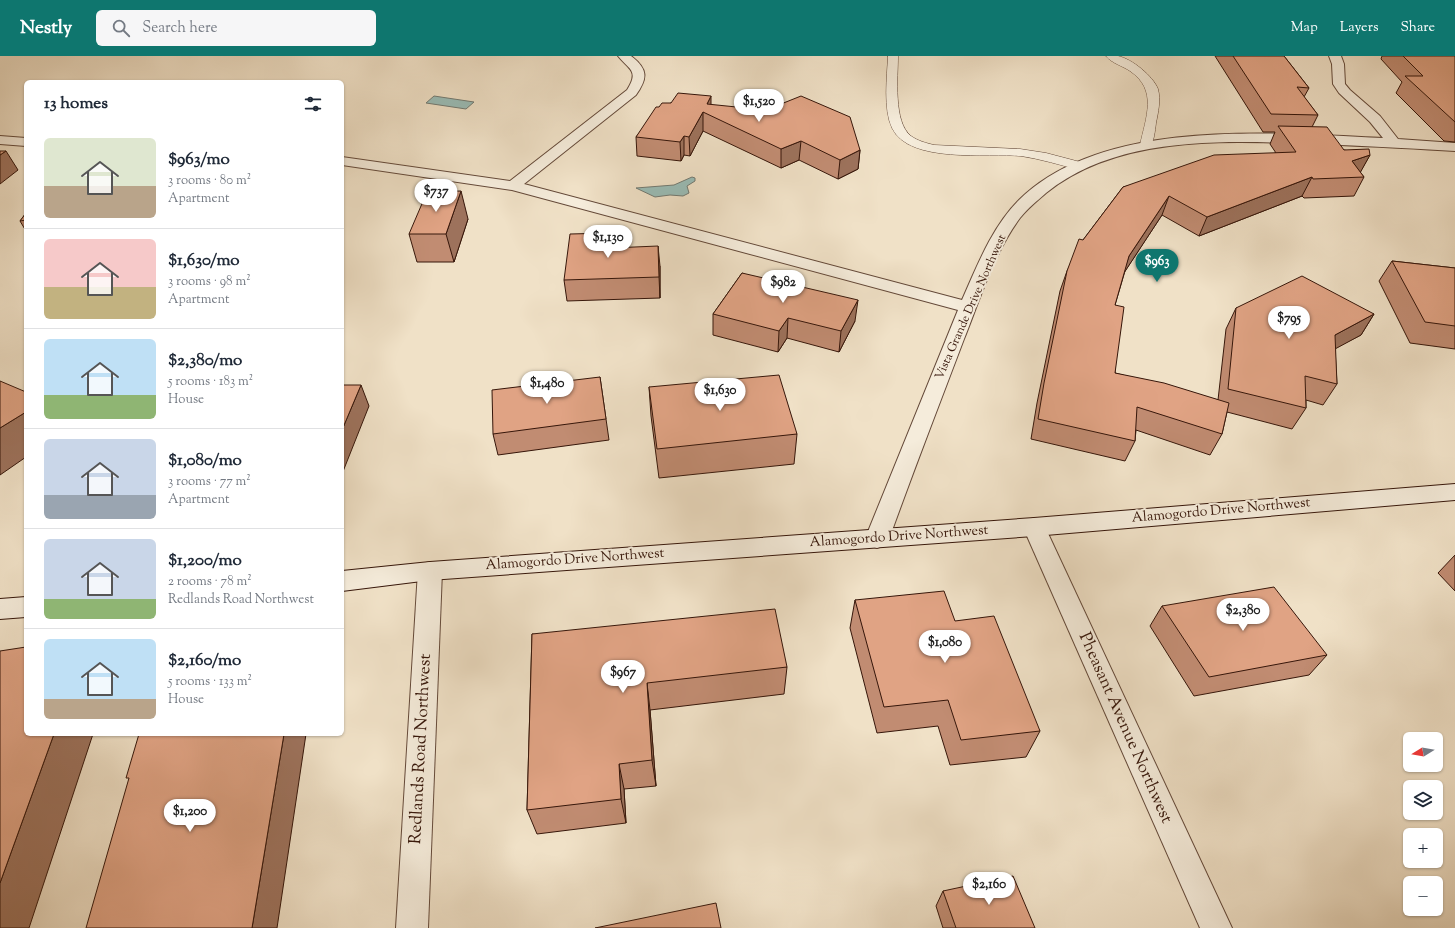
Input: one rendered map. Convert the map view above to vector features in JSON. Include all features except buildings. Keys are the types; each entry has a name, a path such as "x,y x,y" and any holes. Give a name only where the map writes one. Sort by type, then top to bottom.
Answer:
{"street":[{"path":"512,186 632,92 638,84 640,75 638,68 624,56"},
{"path":"1335,56 1338,64 1340,84 1345,93 1375,119 1394,143"},
{"name":"Vista Grande Drive Northwest","path":"877,539 968,307 996,244 1012,218 1024,203 1039,191 1080,166 1146,145 1195,140 1253,137 1455,147"},
{"path":"0,140 24,142"},
{"path":"344,162 387,166 512,186 968,307"},
{"name":"Alamogordo Drive Northwest","path":"344,581 430,570 877,539 1455,492"},
{"name":"Pheasant Avenue Northwest","path":"1034,527 1216,928"},
{"name":"Redlands Road Northwest","path":"412,928 430,570"},
{"path":"0,608 24,607"}],"lane":[{"path":"893,56 895,118 898,128 904,136 918,143 937,149 966,152 1013,152 1050,158 1080,166"},
{"path":"1111,56 1140,72 1152,85 1155,99 1146,145"}],"water":[{"path":"434,96 474,102 466,109 426,103"},
{"path":"692,177 695,178 695,181 687,186 689,193 683,196 670,195 655,197 636,188 674,185"}]}
